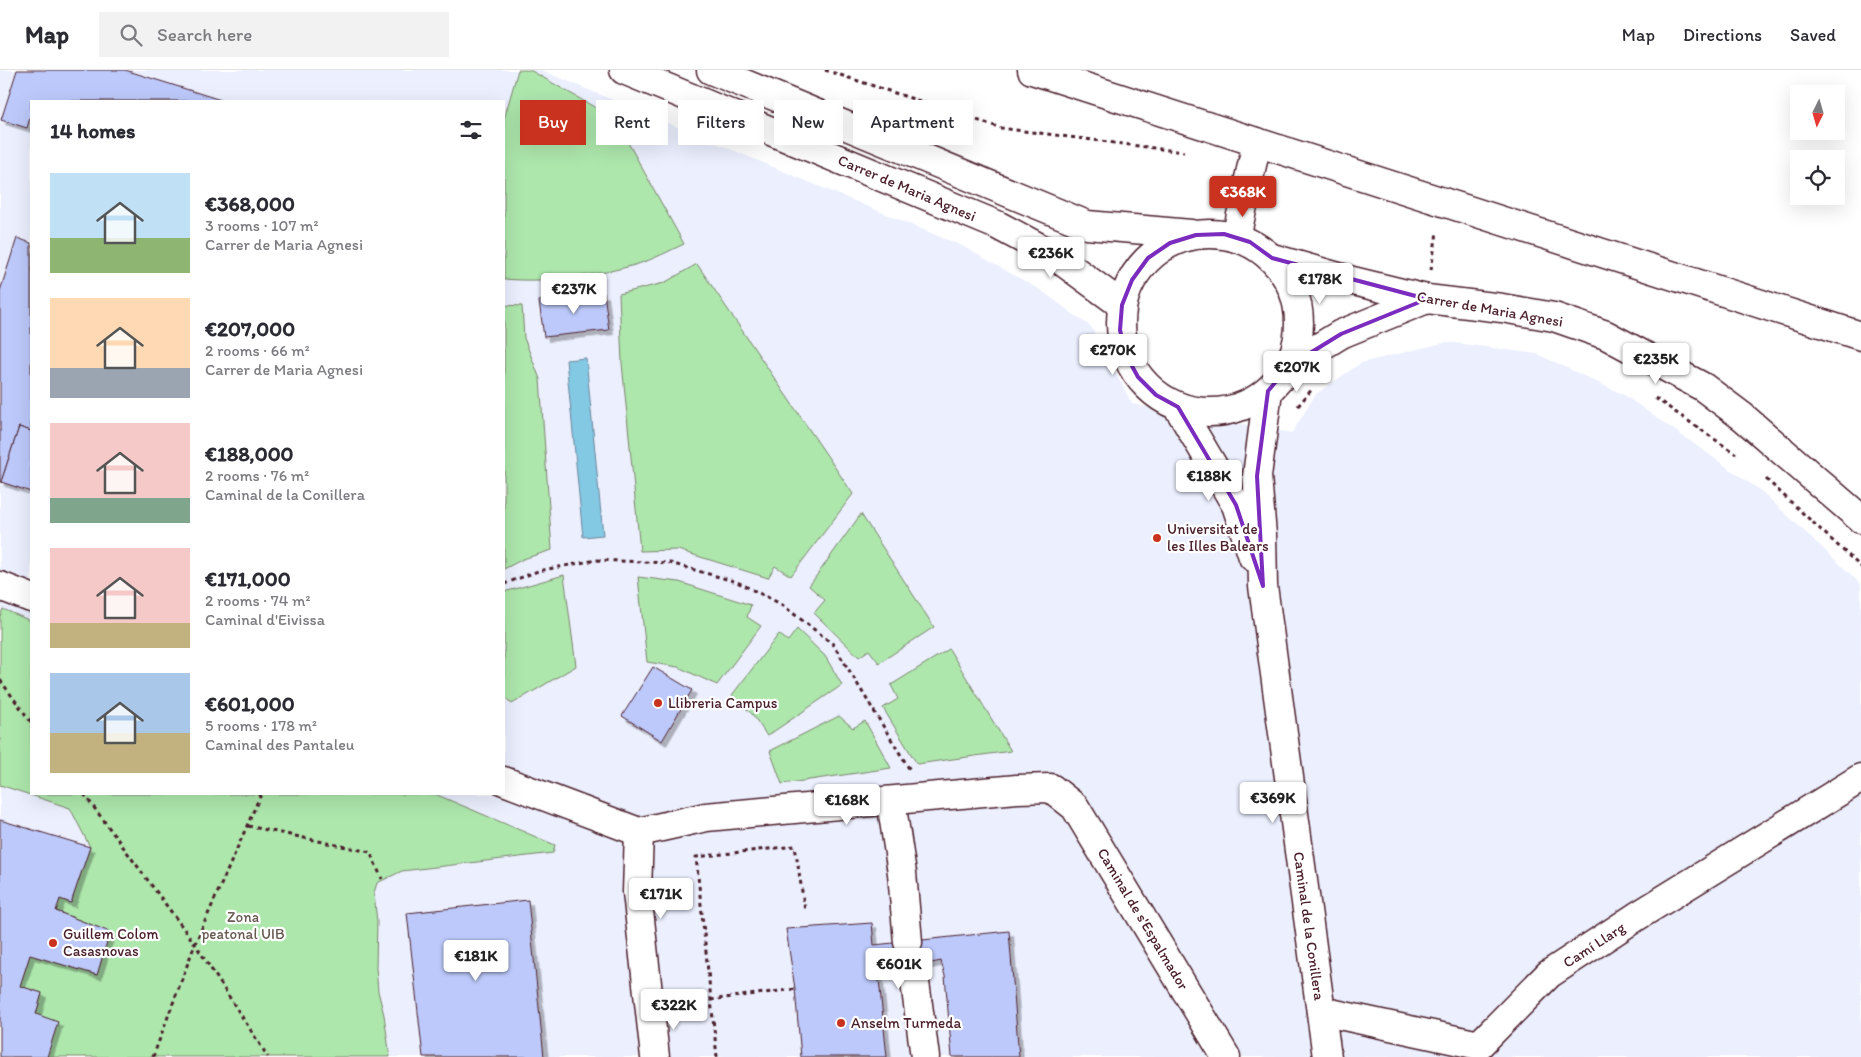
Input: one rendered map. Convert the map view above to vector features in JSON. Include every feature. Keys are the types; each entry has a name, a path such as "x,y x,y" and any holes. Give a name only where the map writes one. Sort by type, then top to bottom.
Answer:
{"street":[{"name":"Carrer de Maria Agnesi","path":"624,70 997,225 1055,256 1122,305"},
{"path":"711,70 1087,225 1196,235 1224,234 1250,242 1272,258 1290,281 1299,309 1299,338 1289,366 1280,380 1268,391 1248,404 1225,412 1201,412 1178,407 1156,395 1138,377 1126,355 1120,330 1122,305 1132,280 1148,258 1170,243 1196,235"},
{"path":"1032,70 1861,336"},
{"path":"1236,238 1257,142"},
{"name":"Carrer de Maria Agnesi","path":"1272,258 1348,280 1427,299 1502,308 1554,317 1606,335 1702,386 1750,423 1861,519"},
{"path":"1289,366 1341,334 1427,299"},
{"path":"1263,586 1262,535 1257,476 1268,391"},
{"path":"1178,407 1236,505 1263,586"},
{"path":"0,586 30,598"},
{"name":"Caminal de la Conillera","path":"1263,586 1327,1057"},
{"name":"Camí Llarg","path":"1321,1011 1479,1045 1549,974 1639,915 1861,778"},
{"path":"505,781 639,832 706,817 924,797"},
{"name":"Caminal de s'Espalmador","path":"924,797 1051,788 1075,807 1226,1057"},
{"path":"891,800 926,1057"},
{"path":"639,832 637,892 655,1057"}],"path":[{"path":"1297,408 1319,382"},
{"path":"505,584 538,570 596,560 670,563 738,582 781,604 833,644 908,766 924,797"},
{"path":"0,680 30,721"},
{"path":"85,795 195,944 268,1057"},
{"path":"153,1057 195,944 261,795"},
{"path":"248,826 370,852 382,879"},
{"path":"717,1057 696,857 795,846 805,911"},
{"path":"651,1008 795,989"}],"highlighted area":[{"path":"1224,234 1250,242 1272,258 1427,299 1341,334 1289,366 1268,391 1257,476 1263,586 1236,505 1178,407 1156,395 1138,377 1126,355 1120,330 1122,305 1132,280 1148,258 1170,243 1196,235"}],"shaded area":[{"name":"Universitat de les Illes Balears","path":"0,70 541,70 613,100 596,100 596,145 668,145 668,123 678,127 678,145 720,145 962,246 1042,291 1091,327 1132,404 1292,433 1316,394 1361,363 1447,342 1537,354 1624,395 1761,491 1861,584 1861,1057 0,1057"}],"green space":[{"path":"518,70 530,70 582,100 520,100 520,145 586,145 586,102 596,108 596,145 629,145 684,244 644,262 606,272 571,278 505,279 505,116"},
{"path":"697,264 853,494 791,576 775,566 768,578 678,550 640,551 622,363 619,294 664,283"},
{"path":"505,305 522,306 524,338 540,379 552,550 523,559 505,568"},
{"path":"861,514 934,627 879,663 869,650 859,657 814,613 825,600 809,586"},
{"path":"564,575 576,666 512,704 505,697 505,592"},
{"path":"638,577 679,582 751,605 747,617 761,626 717,685 678,667 647,662"},
{"name":"Zona peatonal UIB","path":"3,609 30,621 30,795 0,785 0,616"},
{"path":"797,629 825,656 842,685 767,736 753,715 732,695 779,634 788,641"},
{"path":"949,649 1011,751 917,764 883,708 898,699 891,685"},
{"path":"839,716 853,728 865,721 891,768 782,784 770,751"},
{"name":"Zona peatonal UIB","path":"30,795 437,795 555,845 553,853 402,871 377,883 374,893 377,922 376,968 378,991 384,1015 390,1057 47,1057 36,1014 42,993 20,986 30,955 97,975 110,932 56,911 60,899 71,903 90,847 70,808"}],"water":[{"path":"586,358 603,535 583,537 566,360"}],"building":[{"path":"17,70 125,70 221,100 30,100 30,118 27,128 1,120"},
{"path":"17,238 30,243 30,431 19,427 1,482 0,482 0,291"},
{"path":"604,293 609,330 544,337 539,301"},
{"path":"19,427 30,431 30,492 1,482"},
{"name":"Llibreria Campus","path":"653,667 692,690 662,741 622,716"},
{"name":"Guillem Colom Casasnovas","path":"0,820 90,847 71,903 60,899 56,911 110,932 97,975 30,955 20,986 42,993 36,1014 58,1022 47,1057 0,1057"},
{"path":"528,900 544,1057 423,1057 407,913"},
{"name":"Anselm Turmeda","path":"872,923 874,945 1009,931 1019,1057 952,1057 945,976 941,961 913,967 878,970 887,1057 801,1057 795,989 786,929"}],"place":[{"name":"Universitat de les Illes Balears","path":"1157,538"},
{"name":"Llibreria Campus","path":"658,703"},
{"name":"Guillem Colom Casasnovas","path":"53,943"},
{"name":"Anselm Turmeda","path":"841,1023"}]}
